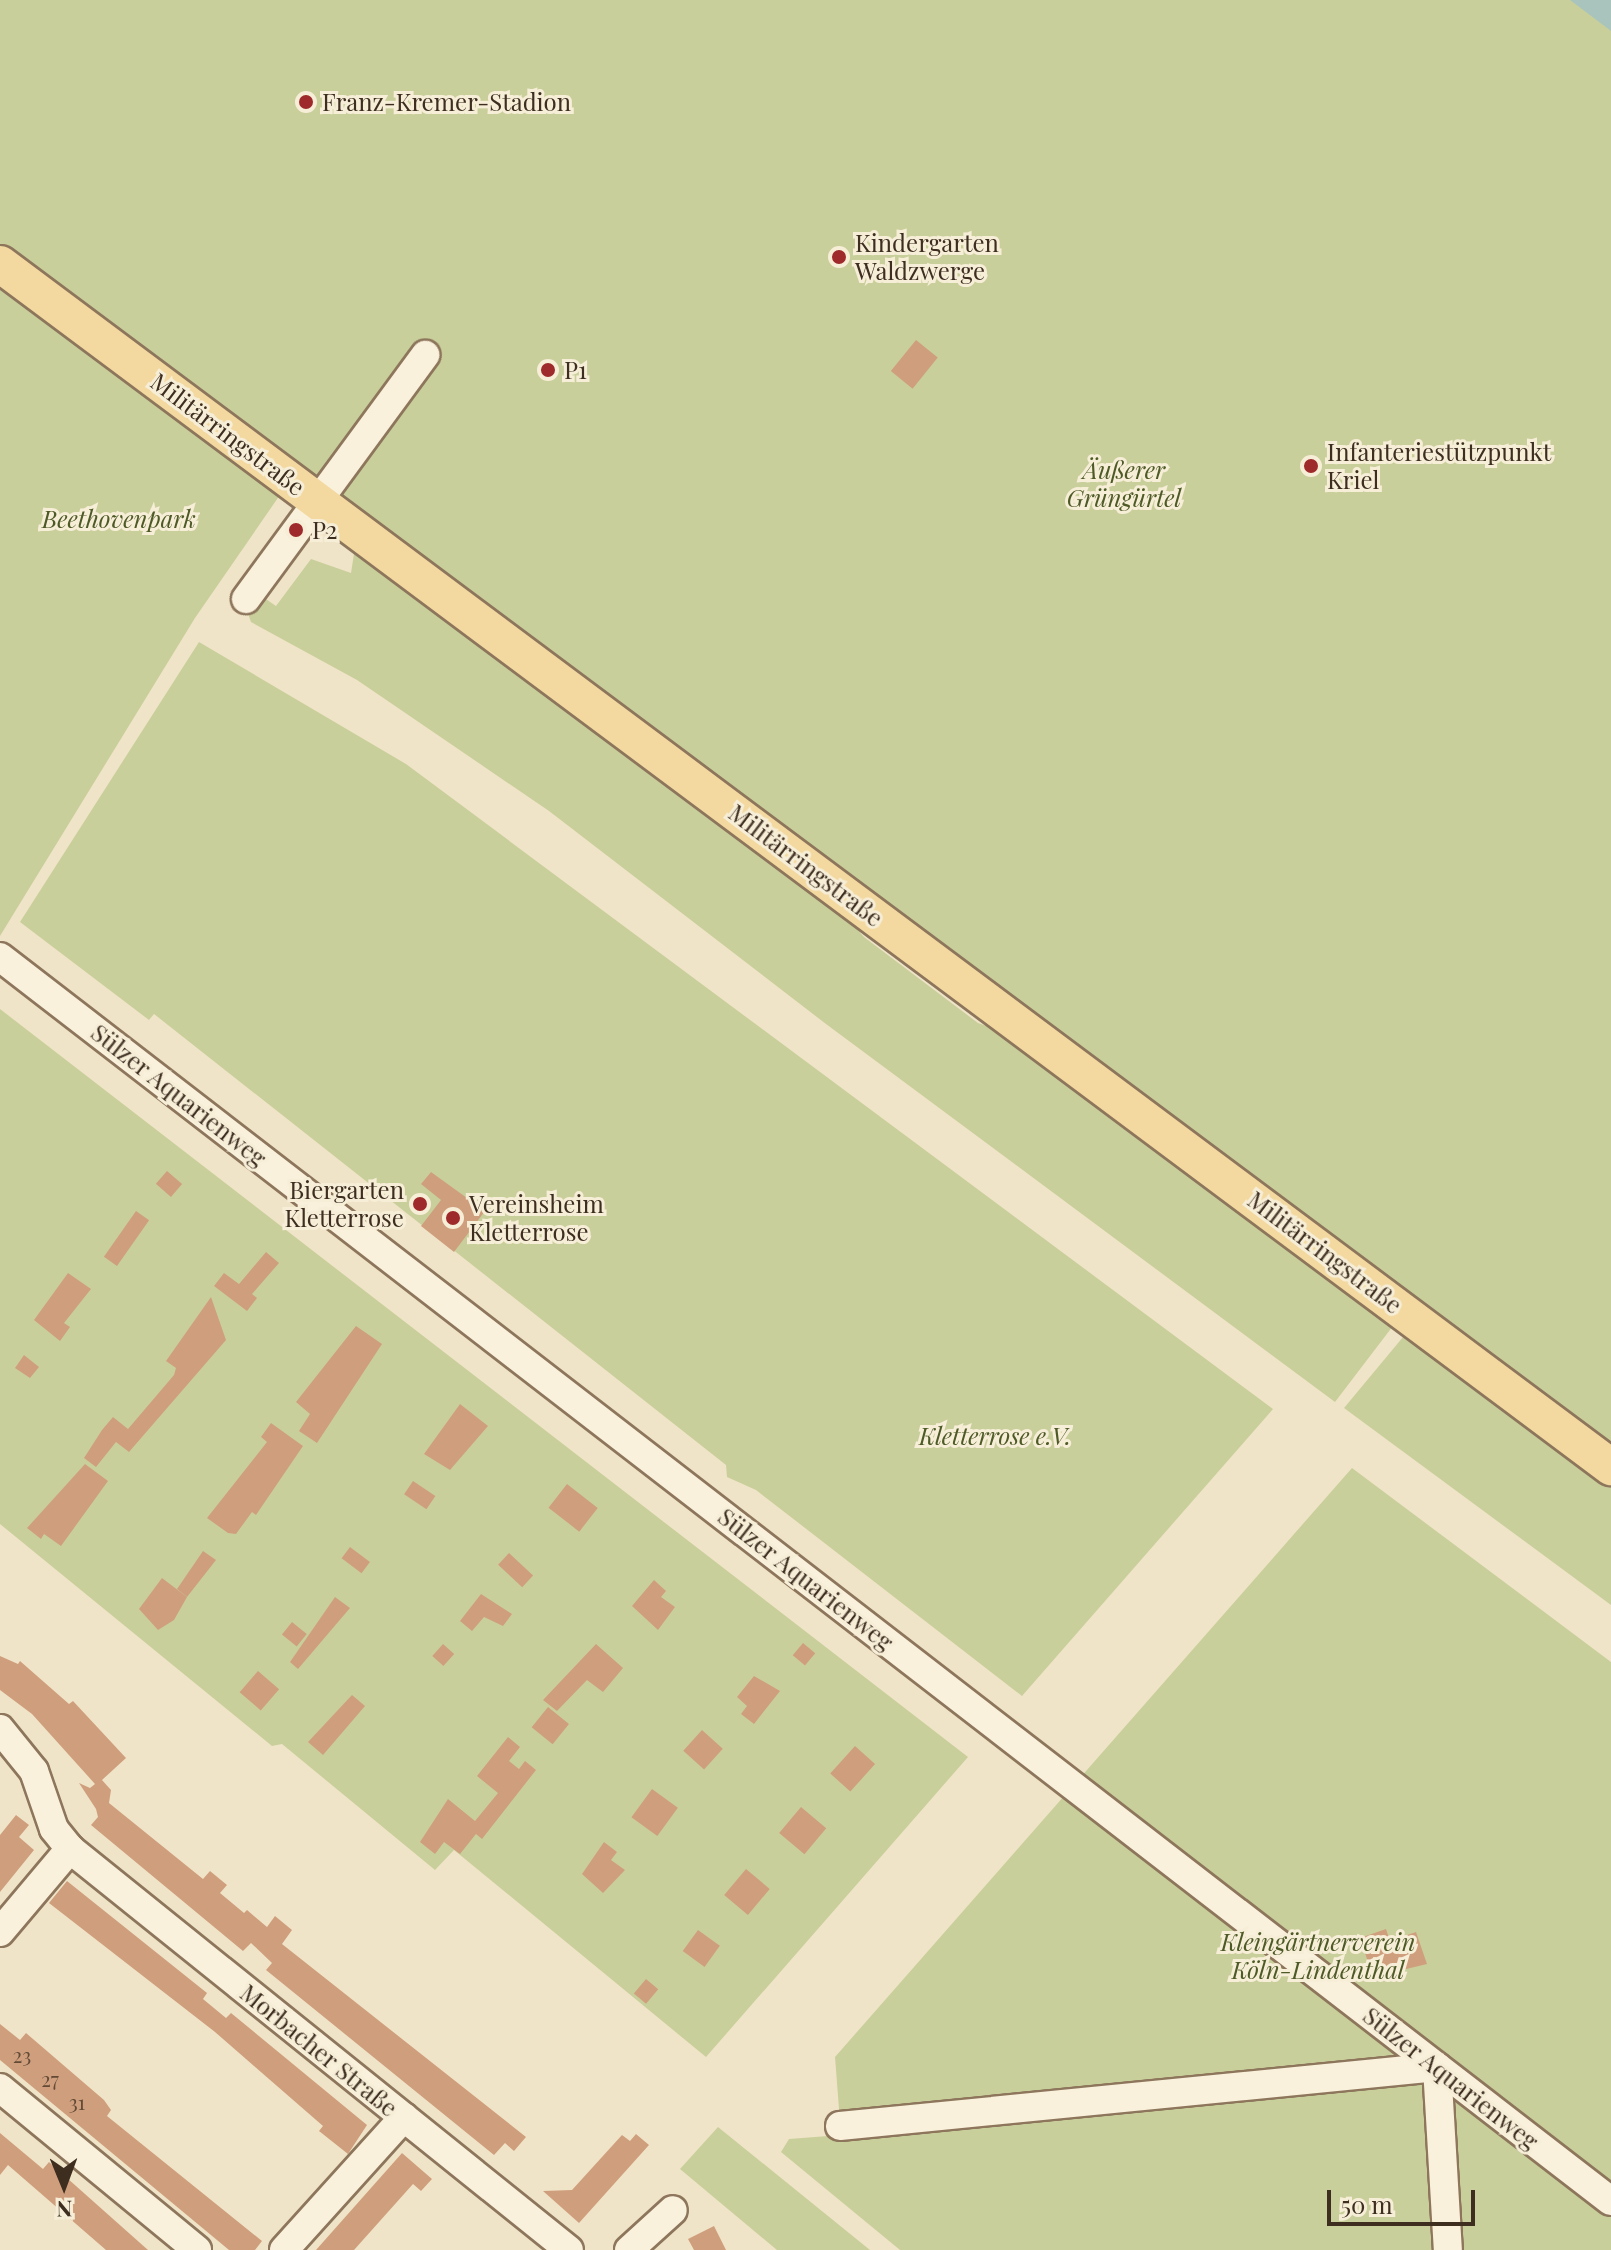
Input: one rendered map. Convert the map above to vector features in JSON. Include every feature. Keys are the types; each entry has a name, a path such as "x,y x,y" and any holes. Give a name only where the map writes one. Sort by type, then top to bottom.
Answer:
{"main road":[{"name":"Militärringstraße","path":"0,264 1611,1467"}],"street":[{"path":"246,599 425,355"},
{"name":"Sülzer Aquarienweg","path":"0,957 1611,2201"},
{"name":"Morbacher Straße","path":"0,1729 34,1771 54,1829 70,1849 569,2250"},
{"path":"0,1932 70,1849"},
{"path":"840,2126 1437,2067 1448,2250"},
{"path":"0,2088 197,2250"},
{"path":"284,2250 404,2117"},
{"path":"629,2250 673,2210"}],"green space":[{"name":"Äußerer Grüngürtel","path":"0,0 1611,0 1611,1451 0,249"},
{"name":"Beethovenpark","path":"0,279 282,492 195,618 0,936"},
{"path":"355,547 831,900 864,937 978,1023 1009,1034 1396,1322 1335,1402 826,1024 549,811 357,680 251,622 246,608 257,593 276,606 311,559 351,573"},
{"name":"Kletterrose e.V.","path":"199,642 406,764 1273,1409 1022,1696 756,1490 727,1477 726,1465 154,1014 149,1020 20,922"},
{"path":"0,1009 968,1757 706,2057 454,1850 435,1870 282,1744 272,1746 0,1524"},
{"path":"1408,1331 1611,1487 1611,1605 1344,1408"},
{"name":"Kleingärtnerverein Köln-Lindenthal","path":"1352,1468 1611,1662 1611,2250 900,2250 781,2152 789,2139 841,2135 835,2057"},
{"path":"718,2127 870,2250 777,2250 680,2169"}],"water":[{"path":"1570,0 1611,0 1611,31"}],"building":[{"path":"916,340 938,358 913,389 891,371"},
{"path":"167,1171 182,1184 171,1197 156,1184"},
{"name":"Vereinsheim Kletterrose","path":"431,1172 485,1211 454,1252 421,1226 441,1200 421,1184"},
{"path":"136,1211 149,1220 117,1266 104,1257"},
{"path":"266,1252 279,1263 252,1294 257,1298 247,1311 214,1286 224,1273 239,1284"},
{"path":"68,1273 91,1289 64,1323 70,1327 60,1341 34,1320"},
{"path":"211,1297 226,1340 129,1452 116,1442 96,1467 84,1458 102,1430 113,1417 128,1429 174,1375 176,1368 166,1361"},
{"path":"356,1326 382,1344 317,1443 299,1431 310,1414 296,1402"},
{"path":"24,1355 39,1367 30,1378 15,1368"},
{"path":"460,1404 488,1426 450,1470 424,1454"},
{"path":"271,1423 303,1446 256,1515 252,1512 236,1534 228,1533 207,1518 267,1442 261,1437"},
{"path":"85,1464 108,1481 61,1546 44,1534 41,1539 27,1528"},
{"path":"413,1481 435,1496 426,1509 404,1494"},
{"path":"567,1484 598,1508 579,1532 549,1508"},
{"path":"350,1547 370,1562 362,1573 342,1558"},
{"path":"203,1551 216,1560 187,1597 177,1589"},
{"path":"509,1553 533,1576 522,1587 498,1565"},
{"path":"162,1578 187,1597 174,1620 158,1630 139,1609"},
{"path":"654,1580 666,1591 661,1597 675,1607 658,1630 632,1606"},
{"path":"481,1594 512,1614 503,1626 484,1617 472,1631 460,1621"},
{"path":"335,1597 350,1608 298,1669 290,1662"},
{"path":"292,1622 307,1634 297,1646 282,1634"},
{"path":"803,1643 815,1653 805,1666 793,1655"},
{"path":"443,1644 454,1654 443,1666 432,1656"},
{"path":"596,1644 623,1668 603,1692 587,1680 557,1711 543,1700"},
{"path":"0,1656 18,1664 20,1661 69,1704 73,1701 126,1758 102,1780 111,1790 109,1803 203,1879 210,1871 227,1885 220,1893 244,1913 247,1910 267,1927 275,1916 292,1930 282,1944 526,2137 514,2151 505,2143 494,2155 266,1970 272,1963 251,1943 243,1951 91,1825 98,1817 96,1809 79,1783 90,1788 95,1784 32,1714 0,1690"},
{"path":"258,1671 279,1689 261,1711 240,1692"},
{"path":"754,1676 780,1691 754,1724 741,1714 747,1706 737,1697"},
{"path":"352,1695 365,1706 323,1755 308,1742"},
{"path":"548,1707 569,1724 553,1744 532,1727"},
{"path":"702,1730 723,1749 704,1770 683,1751"},
{"path":"508,1737 520,1747 509,1761 519,1769 525,1761 536,1770 482,1839 476,1834 460,1854 444,1842 435,1854 420,1842 448,1799 475,1821 498,1793 477,1776"},
{"path":"855,1746 875,1764 850,1792 830,1773"},
{"path":"652,1789 678,1808 657,1836 631,1817"},
{"path":"801,1807 826,1828 804,1854 779,1833"},
{"path":"16,1815 29,1825 19,1837 34,1850 0,1892 0,1835"},
{"path":"604,1842 617,1852 611,1860 625,1870 603,1893 582,1874"},
{"path":"746,1869 770,1889 748,1915 724,1895"},
{"path":"67,1881 207,1993 203,1999 226,2018 231,2013 367,2125 348,2154 319,2131 323,2126 215,2032 49,1903"},
{"path":"1386,1929 1390,1941 1416,1932 1427,1964 1373,1977 1360,1938"},
{"path":"698,1930 720,1946 705,1967 683,1951"},
{"path":"646,1979 658,1989 646,2004 634,1994"},
{"path":"0,2024 20,2040 26,2033 104,2100 111,2110 107,2116 262,2241 255,2250 229,2250 0,2060"},
{"path":"0,2133 43,2169 49,2162 148,2250 106,2250 8,2165 0,2175"},
{"path":"636,2134 649,2145 579,2223 543,2191 572,2190 622,2135 630,2141"},
{"path":"402,2153 432,2179 421,2191 413,2184 354,2250 316,2250"},
{"path":"714,2226 726,2250 694,2250 688,2239"}],"place":[{"name":"Franz-Kremer-Stadion","path":"306,102"},
{"name":"Kindergarten Waldzwerge","path":"839,257"},
{"name":"P1","path":"548,370"},
{"name":"Infanteriestützpunkt Kriel","path":"1311,466"},
{"name":"P2","path":"296,530"},
{"name":"Biergarten Kletterrose","path":"420,1204"},
{"name":"Vereinsheim Kletterrose","path":"453,1218"}]}
